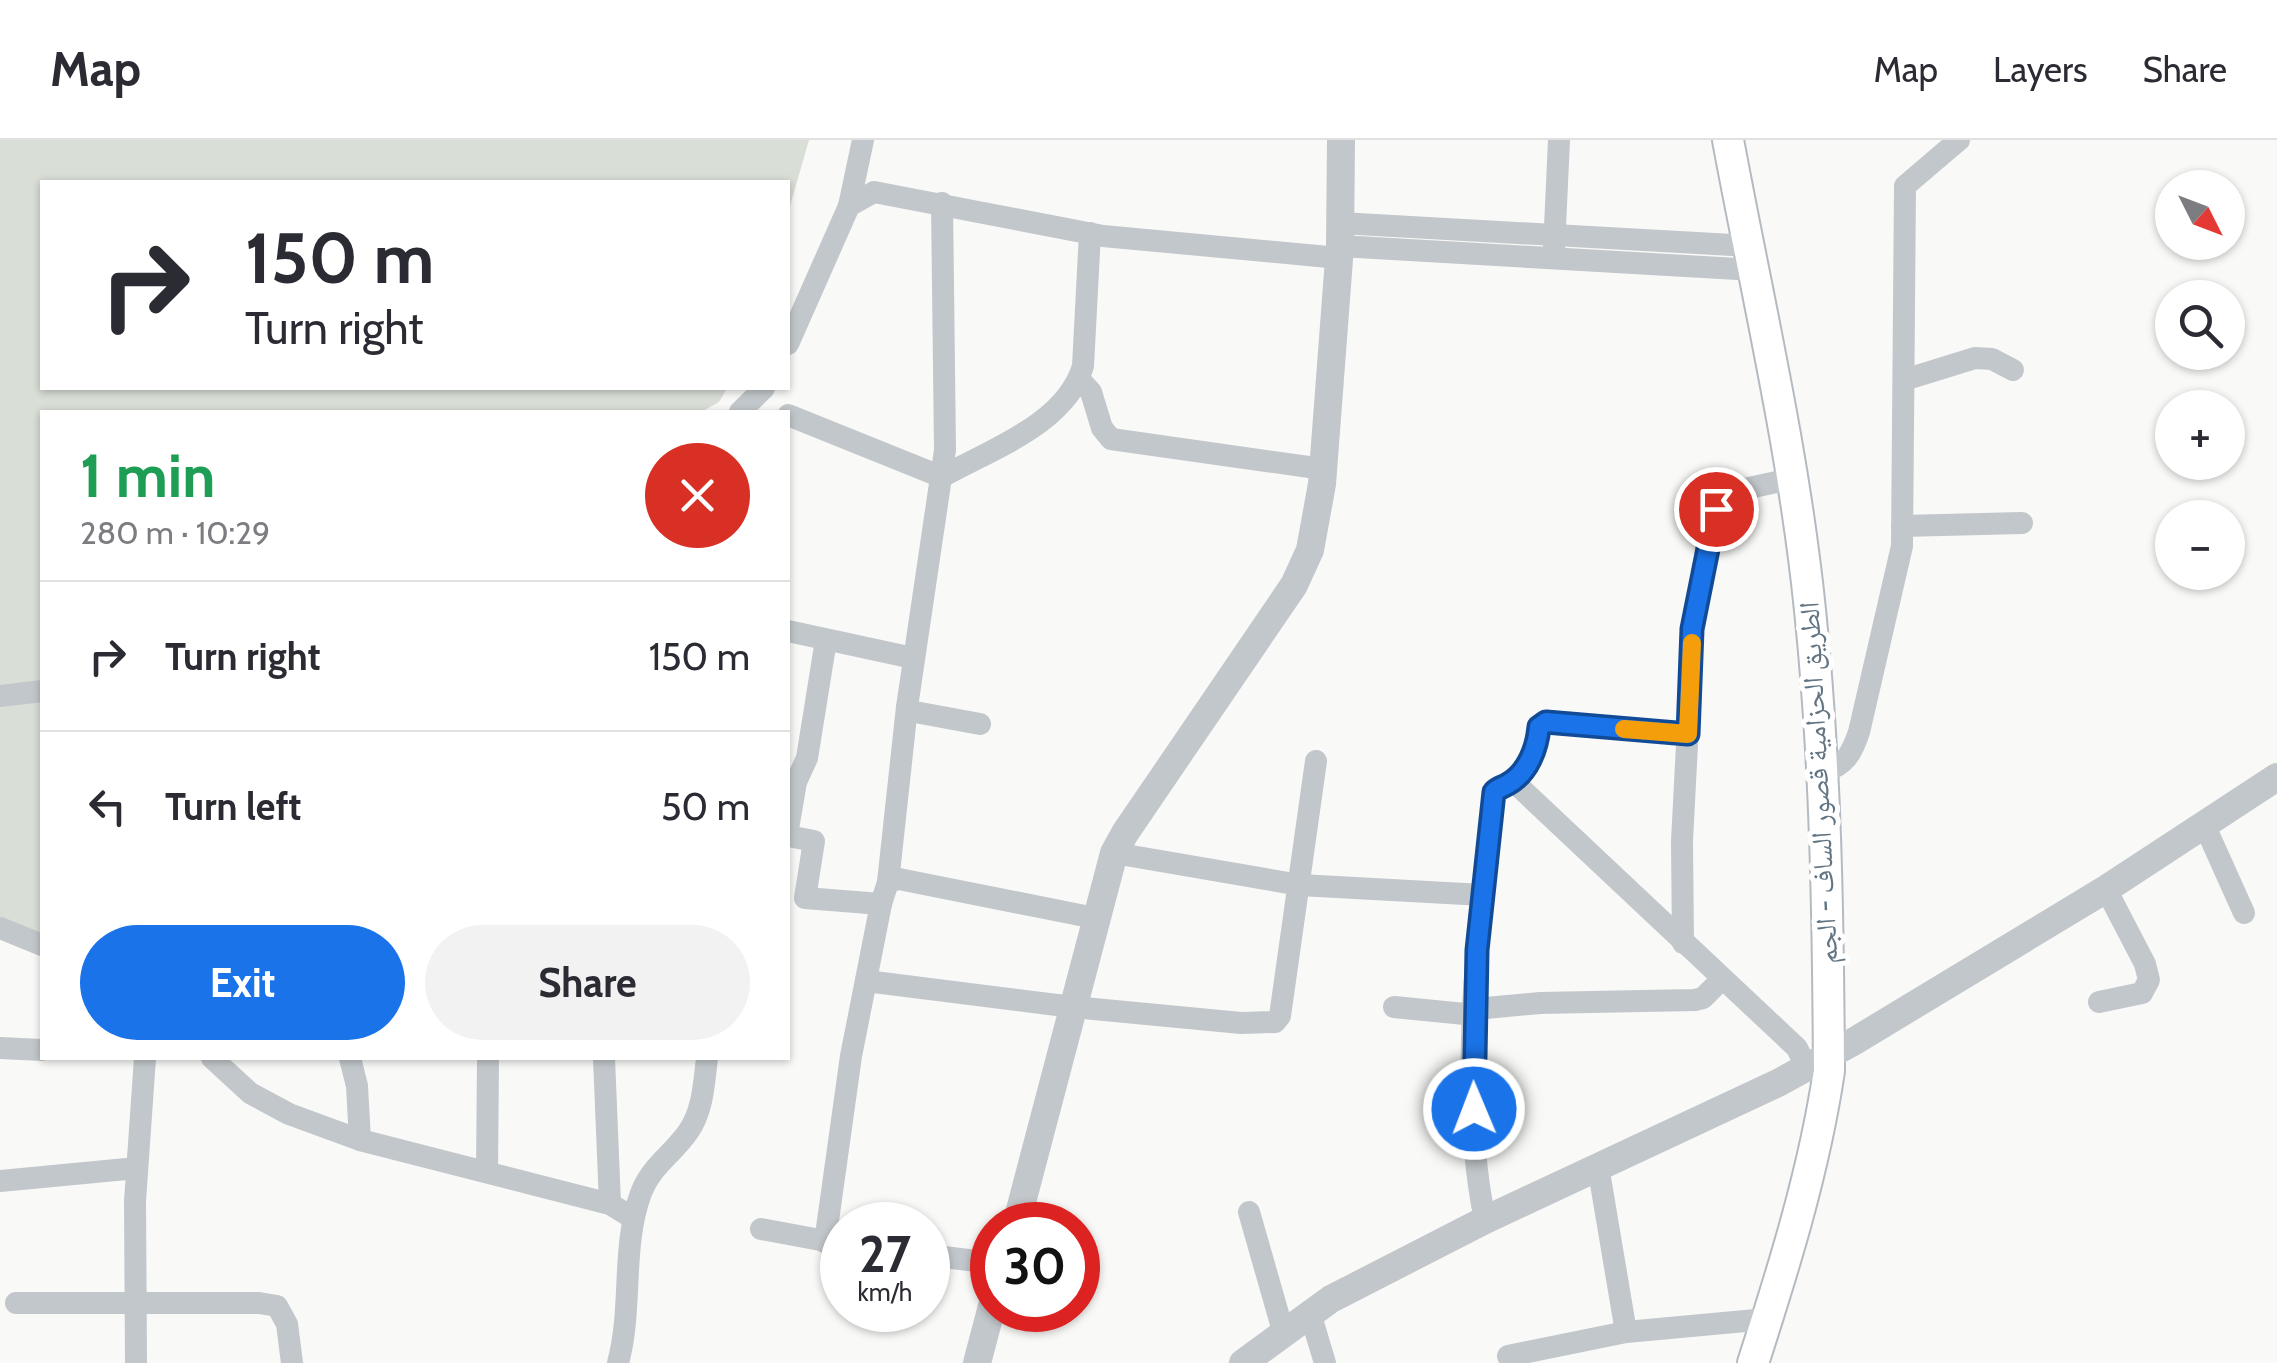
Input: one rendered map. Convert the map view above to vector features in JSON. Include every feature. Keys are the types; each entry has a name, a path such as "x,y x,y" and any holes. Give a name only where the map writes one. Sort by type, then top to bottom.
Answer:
{"main road":[{"name":"الطريق الحزامية قصور الساف - الجم","path":"1728,140 1791,479 1810,606 1823,772 1817,1145 1753,1363"}],"street":[{"path":"790,339 849,206 863,140"},
{"path":"1022,1202 1114,853 1302,571 1314,536 1323,469 1339,242 1341,140"},
{"path":"1554,246 1559,140"},
{"path":"1823,772 1835,769 1846,759 1859,732 1896,577 1902,526 1905,186 1958,140"},
{"path":"849,206 874,192 1090,233 1554,246 1752,258"},
{"path":"838,1202 852,1056 884,893 906,708 945,450 942,203"},
{"path":"942,477 1057,412 1079,379 1083,366 1090,233"},
{"path":"1904,380 1975,358 1992,359 2013,370"},
{"path":"1079,379 1091,392 1102,428 1112,438 1323,469"},
{"path":"752,400 776,410"},
{"path":"790,416 942,477"},
{"path":"1684,943 1682,841 1692,629 1716,509 1734,491 1791,479"},
{"path":"1902,526 2022,523"},
{"path":"790,632 913,658"},
{"path":"790,820 796,782 807,758 826,640"},
{"path":"0,696 40,691"},
{"path":"906,708 980,724"},
{"path":"1484,1220 1477,1184 1474,1012 1494,792 1512,780 1531,758 1539,727 1546,722 1688,734"},
{"path":"866,981 1241,1023 1275,1022 1280,1016 1316,761"},
{"path":"1243,1363 1310,1313 1484,1220 1778,1083 1892,1019 2106,889 2277,777"},
{"path":"1512,780 1797,1048 1817,1060"},
{"path":"2204,824 2244,912"},
{"path":"790,834 814,840 805,898 884,893 899,879 1095,918"},
{"path":"1114,853 1300,885 1483,895"},
{"path":"2099,1002 2142,992 2149,980 2145,964 2106,889"},
{"path":"0,928 40,943"},
{"path":"1394,1007 1474,1012 1540,1004 1696,1000 1722,979"},
{"path":"0,1048 40,1050"},
{"path":"136,1363 138,1168 145,1060"},
{"path":"214,1060 250,1092 289,1114 360,1140 610,1204 633,1218"},
{"path":"350,1060 357,1086 360,1140"},
{"path":"487,1172 488,1060"},
{"path":"604,1060 610,1204"},
{"path":"618,1363 624,1342 633,1218 652,1168 688,1132 701,1105 706,1060"},
{"path":"1598,1166 1626,1332"},
{"path":"0,1181 138,1168"},
{"path":"1249,1212 1283,1331"},
{"path":"761,1229 820,1240"},
{"path":"16,1303 277,1306 288,1324 292,1363"},
{"path":"1310,1313 1324,1363"},
{"path":"1508,1356 1626,1332 1768,1319"},
{"path":"977,1363 985,1332"}],"shaded area":[{"path":"0,140 809,140 790,206 790,180 40,180 40,390 726,390 719,402 705,410 40,410 40,935 0,921"}],"slow traffic":[{"path":"1624,729 1688,734 1692,643"}],"route":[{"path":"1474,1109 1477,950 1494,792 1508,784 1531,758 1539,727 1546,722 1688,734 1692,629 1716,509"}]}
